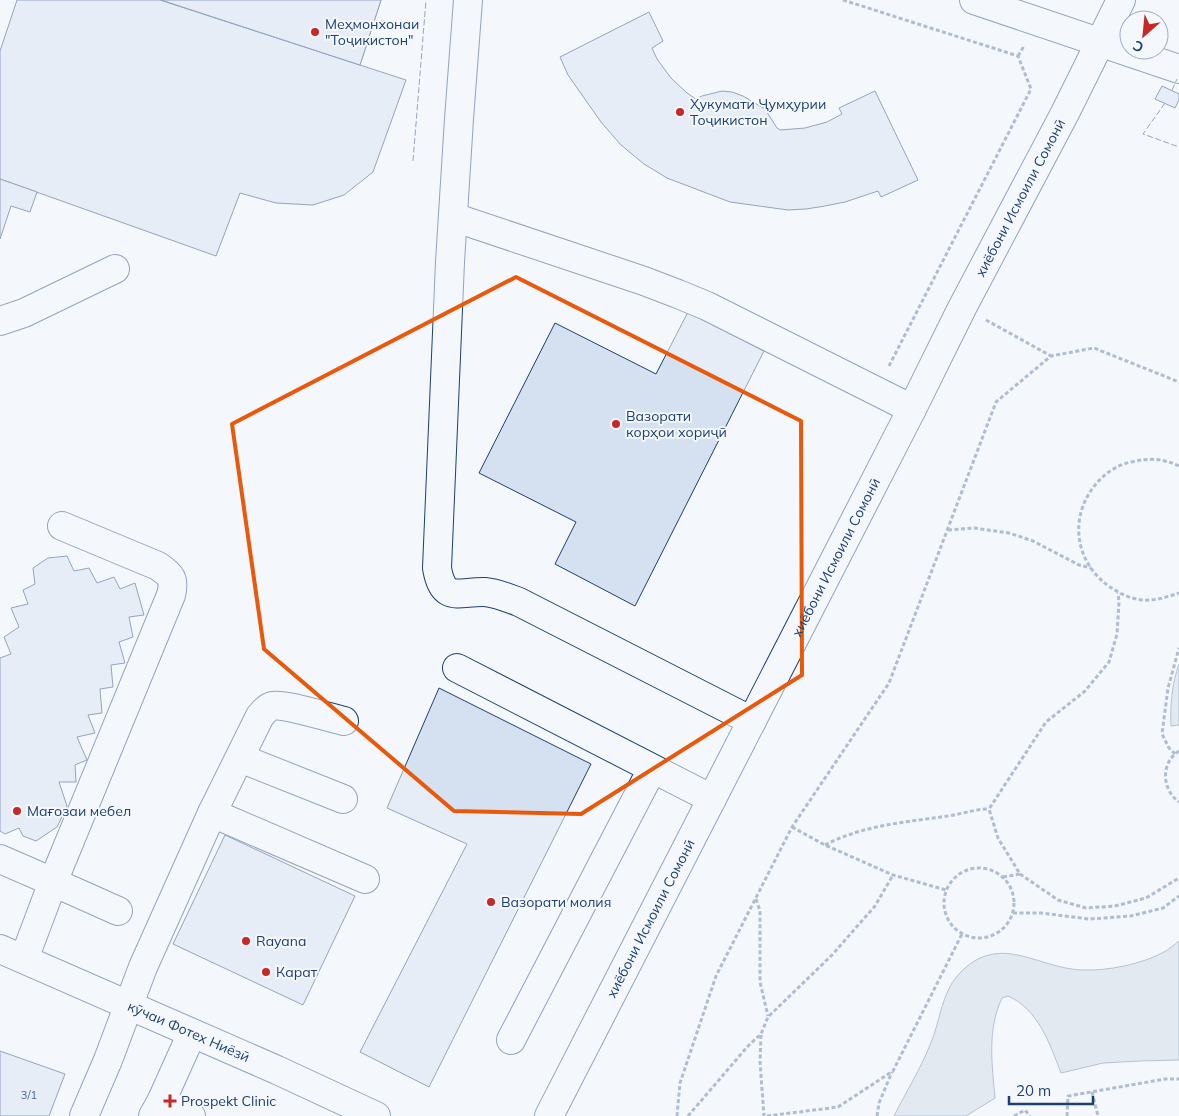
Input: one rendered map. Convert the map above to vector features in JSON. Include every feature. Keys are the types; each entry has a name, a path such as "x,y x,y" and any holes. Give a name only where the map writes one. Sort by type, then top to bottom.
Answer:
{"street":[{"path":"468,0 453,217 437,568 439,579 442,586 448,592 456,594 493,593 519,602 752,721"},
{"path":"974,0 1179,69"},
{"name":"хиёбони Исмоили Сомонӣ","path":"549,1116 962,308 1065,114 1121,0"},
{"path":"453,217 678,294 715,310 912,409"},
{"path":"0,321 24,313 115,269"},
{"path":"12,954 53,882 173,586 167,572 158,566 62,526"},
{"path":"457,668 712,799"},
{"path":"84,1116 150,951 212,813 260,716 266,709 274,706 284,706 344,722"},
{"path":"240,758 343,799"},
{"path":"512,1040 652,769"},
{"path":"212,813 365,878"},
{"path":"0,859 118,911"},
{"name":"кӯчаи Фотех Ниёзӣ","path":"12,954 277,1070 376,1116"},
{"path":"192,1033 157,1109 192,1116"}],"path":[{"path":"843,0 1018,56 1032,89 876,392"},
{"path":"962,308 1051,356"},
{"path":"677,1116 680,1083 716,976 792,827 889,684 996,402 1051,356 1094,348 1179,382"},
{"path":"1179,466 1169,462 1146,459 1123,464 1103,476 1088,494 1080,515 1079,538 1086,561 1099,580 1118,593 1141,600 1164,598 1179,593"},
{"path":"948,530 974,528 1010,533 1033,540 1080,565 1091,568"},
{"path":"989,809 1046,722 1085,691 1109,662 1117,634 1120,602 1118,593"},
{"path":"1179,648 1168,688 1162,734 1169,748 1177,752 1169,762 1165,772 1169,791 1179,802"},
{"path":"826,845 841,837 874,828 958,814 976,809 989,809"},
{"path":"989,809 998,838 1020,874 1058,900 1086,908 1115,906 1146,898 1179,878"},
{"path":"792,827 826,845 892,875 946,890"},
{"path":"982,867 994,870 1011,887 1014,912 1009,922 993,936 972,938 962,934 948,920 944,910 946,890 952,880 961,872 971,868 982,867"},
{"path":"1003,877 1020,874"},
{"path":"688,1116 760,1034 768,1017 838,948 875,906 892,875"},
{"path":"1014,912 1041,913 1089,919 1131,916 1163,908 1179,896"},
{"path":"756,898 760,911 760,982 768,1017"},
{"path":"877,1116 878,1103 962,934"},
{"path":"760,1034 760,1062 765,1116 838,1107 893,1071"},
{"path":"1067,1116 1068,1096 1165,1079 1179,1079"},
{"path":"1092,1092 1098,1116"},
{"path":"1014,1116 1025,1110 1030,1116"}],"highlighted area":[{"path":"516,277 801,421 802,675 581,814 454,811 264,649 232,424"}],"shaded area":[{"path":"1179,664 1179,725 1171,726 1172,695"},
{"path":"1179,941 1179,1060 1103,1063 1061,1073 1042,1028 1027,1009 1008,996 1002,998 997,1010 992,1035 995,1098 966,1116 894,1116 926,1054 952,983 973,962 988,955 1003,953 1019,955 1066,968 1083,970 1103,969 1125,966 1146,960 1164,952"}],"building":[{"path":"17,0 160,0 406,80 373,172 344,195 313,205 276,203 240,193 216,256 0,179 0,51"},
{"name":"Меҳмонхонаи \"Тоҷикистон\"","path":"161,0 381,0 360,65"},
{"name":"Меҳмонхонаи \"Тоҷикистон\"","path":"161,0 381,0 360,65"},
{"name":"Ҳукумати Ҷумҳурии Тоҷикистон","path":"649,12 663,41 652,48 657,59 671,78 687,93 696,99 722,91 743,96 765,109 780,130 805,128 827,122 842,114 839,108 875,91 918,180 881,197 878,191 845,202 806,209 788,210 730,202 667,178 644,164 621,145 601,122 568,75 560,57"},
{"path":"1162,86 1179,94 1179,100 1175,108 1155,99"},
{"path":"0,179 37,192 30,212 11,206 0,239"},
{"name":"Вазорати корҳои хориҷӣ","path":"688,312 764,351 635,606 555,564 576,522 479,473 555,323 656,374"},
{"path":"67,556 74,571 89,568 97,583 114,577 120,589 135,583 144,615 129,617 133,637 119,642 125,663 111,665 113,687 100,689 102,713 88,715 95,733 77,737 87,760 75,765 76,782 59,782 67,806 57,827 36,841 23,836 19,828 5,834 0,831 0,658 11,654 4,637 19,627 11,608 28,604 23,590 35,584 33,568 48,558"},
{"path":"439,688 591,764 429,1087 360,1052 467,844 387,808"},
{"path":"225,835 355,896 303,1005 173,944"},
{"path":"0,1051 65,1074 49,1116 0,1116"}],"fence":[{"path":"413,161 426,0"},
{"path":"1172,90 1177,79"},
{"path":"1165,103 1143,134 1179,147"}],"place":[{"name":"Меҳмонхонаи \"Тоҷикистон\"","path":"315,32"},
{"name":"Ҳукумати Ҷумҳурии Тоҷикистон","path":"680,112"},
{"name":"Вазорати корҳои хориҷӣ","path":"616,424"},
{"name":"Мағозаи мебел","path":"17,811"},
{"name":"Вазорати молия","path":"491,902"},
{"name":"Rayana","path":"246,941"},
{"name":"Карат","path":"266,972"},
{"name":"Prospekt Clinic","path":"170,1101"}]}
